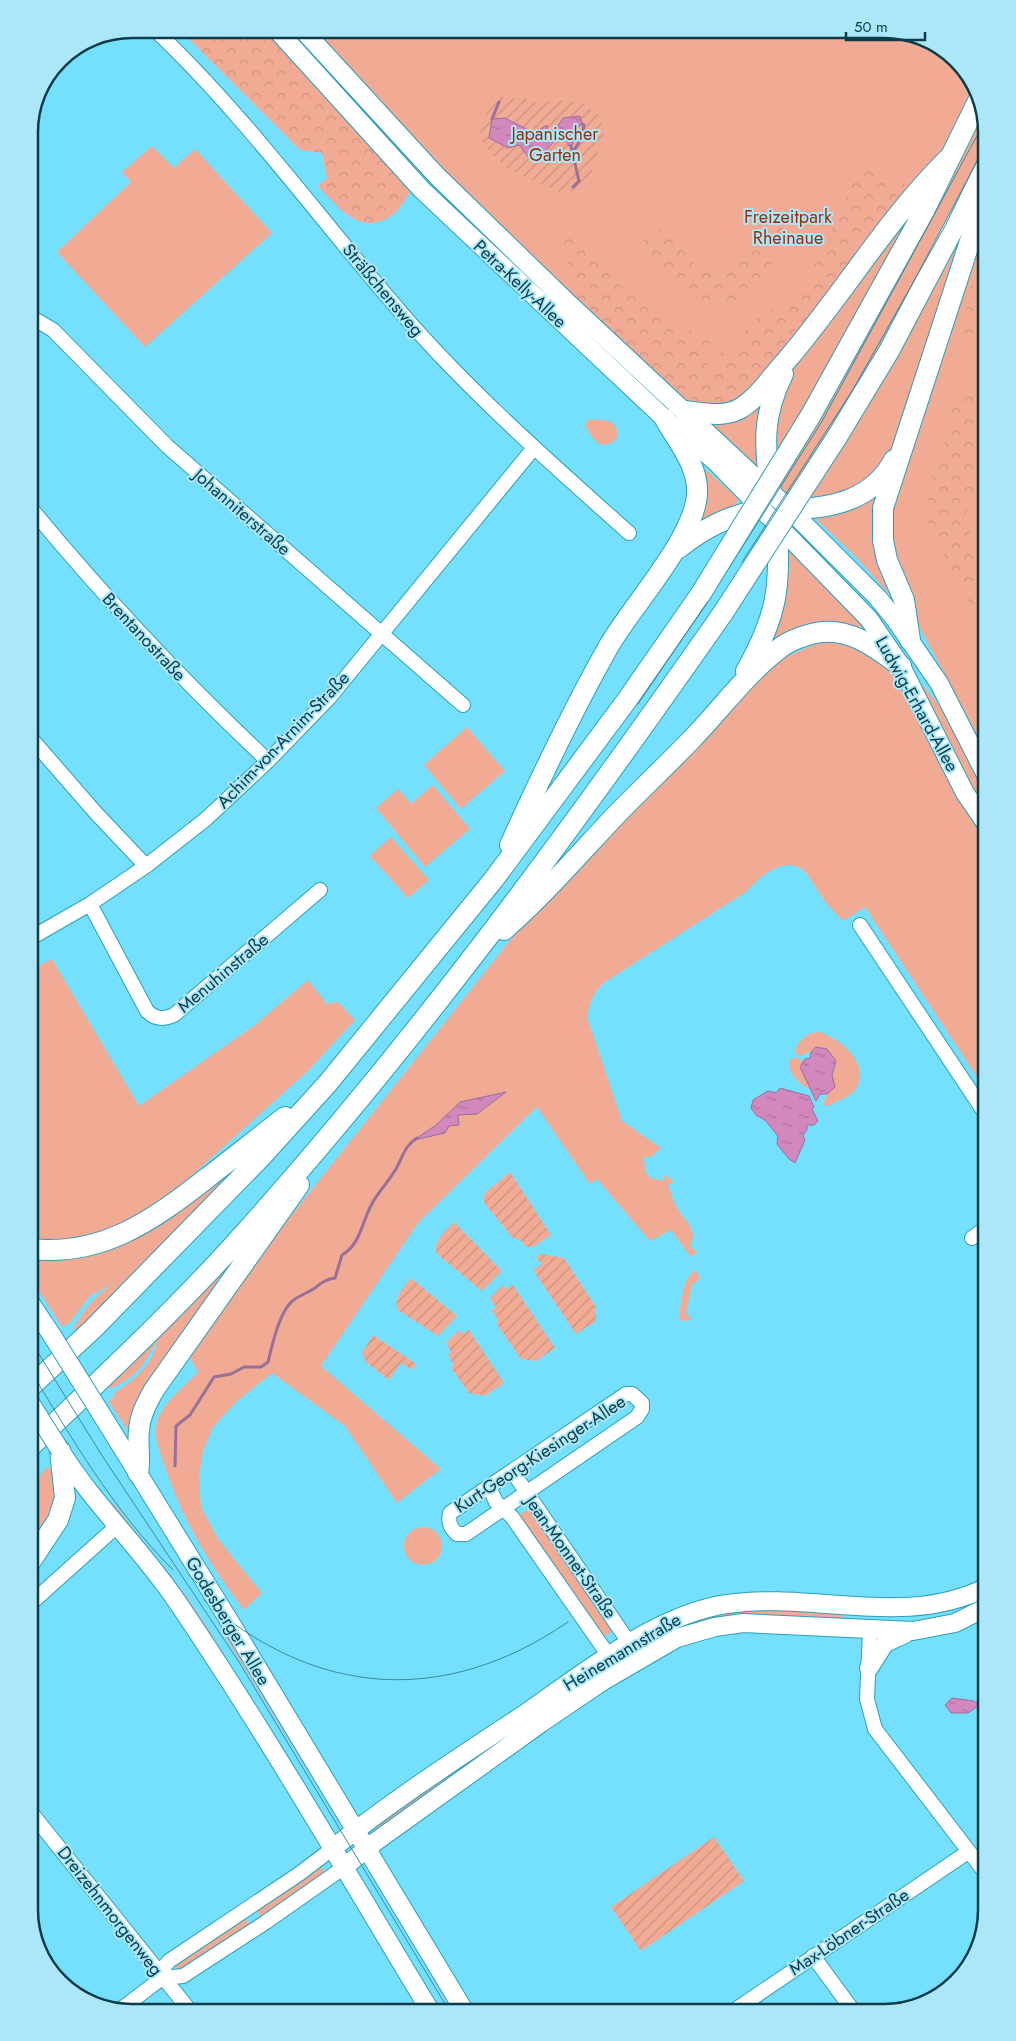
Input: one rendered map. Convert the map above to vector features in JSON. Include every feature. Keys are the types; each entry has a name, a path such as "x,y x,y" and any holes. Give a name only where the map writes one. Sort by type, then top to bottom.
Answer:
{"highway":[{"path":"38,1380 93,1329 261,1157 328,1083 494,879 615,716 700,595 811,414 916,208 923,184 948,160 975,106"},
{"path":"910,640 904,600 888,560 882,524 883,508 911,430 962,236 978,191"},
{"path":"685,411 714,415 741,408 757,393 916,208"},
{"path":"38,1439 149,1333 230,1249 325,1139 473,957 612,772 723,613 837,437 889,351 978,212"},
{"path":"737,686 764,638 777,596 780,564 775,509 766,455 767,417 773,394 798,346"},
{"path":"494,879 530,801 610,645 633,608 675,551 694,511 698,496 693,468 665,419"},
{"path":"675,551 697,533 720,520 775,509 817,509 839,505 861,494 890,468 911,430"},
{"path":"473,957 534,904 615,816 692,739 737,686 782,646 804,637 824,632 866,641 901,666"},
{"path":"38,1249 61,1250 96,1244 149,1222 328,1083"},
{"path":"138,1473 140,1456 138,1430 144,1408 154,1390 290,1200 325,1139"},
{"path":"38,1550 58,1520 65,1498 60,1450"}],"main road":[{"name":"Petra-Kelly-Allee","path":"284,38 422,190 478,245 665,419 775,509"},
{"name":"Petra-Kelly-Allee","path":"310,38 437,176 569,304 685,411 775,509"},
{"name":"Ludwig-Erhard-Allee","path":"775,509 878,598 910,640 939,683 978,759"},
{"name":"Ludwig-Erhard-Allee","path":"775,509 869,619 901,666 965,793 978,812"},
{"name":"Godesberger Allee","path":"38,1315 138,1473 460,2003"},
{"name":"Godesberger Allee","path":"38,1415 78,1478 163,1581 213,1655 426,2003"},
{"name":"Heinemannstraße","path":"356,1830 374,1815 609,1656 685,1614 728,1603 769,1602 914,1608 950,1601 978,1591"},
{"path":"870,1631 885,1619 927,1615 950,1609 978,1593"},
{"path":"870,1631 871,1607"},
{"name":"Heinemannstraße","path":"366,1848 541,1723 677,1638 725,1625 744,1623 786,1624 870,1631 913,1631 955,1623 978,1612"},
{"path":"868,1668 885,1643 894,1637 913,1631"},
{"path":"630,1644 639,1660"},
{"path":"609,1656 623,1670"},
{"path":"471,1749 479,1750 484,1754 483,1765"},
{"path":"332,1850 356,1830"},
{"path":"343,1868 356,1830"},
{"path":"343,1868 366,1848"}],"street":[{"name":"Sträßchensweg","path":"163,38 227,106 447,364 533,448 629,533"},
{"name":"Johanniterstraße","path":"38,322 53,330 188,464 382,632 463,705"},
{"name":"Achim-von-Arnim-Straße","path":"38,933 90,904 146,866 206,818 268,761 329,698 533,448"},
{"name":"Brentanostraße","path":"38,517 80,568 190,687 268,761"},
{"path":"38,746 95,812 146,866"},
{"name":"Menuhinstraße","path":"90,904 147,1012 155,1017 164,1018 174,1015 320,890"},
{"path":"860,925 978,1102"},
{"path":"972,1238 978,1234"},
{"name":"Kurt-Georg-Kiesinger-Allee","path":"632,1394 642,1403 642,1410 637,1417 466,1534 457,1534 448,1522 450,1513 512,1471 621,1397 632,1394"},
{"name":"Jean-Monnet-Straße","path":"512,1471 630,1644"},
{"name":"Jean-Monnet-Straße","path":"489,1487 496,1502 512,1517 609,1656"},
{"path":"38,1597 117,1526"},
{"path":"870,1631 867,1699 875,1729 978,1864"},
{"name":"Dreizehnmorgenweg","path":"38,1821 183,2003"},
{"path":"162,1978 164,1967 169,1961 300,1874 332,1850"},
{"name":"Max-Löbner-Straße","path":"744,2004 968,1852"},
{"path":"129,2003 162,1978 183,1976 266,1922 343,1868"},
{"path":"252,1905 249,1910 252,1920 266,1922"},
{"path":"813,1956 848,2004"}],"green space":[{"path":"188,38 271,38 411,192 391,216 379,222 359,221 341,210 318,186 327,178 322,153 300,150"},
{"path":"292,38 302,38 421,171 423,178"},
{"name":"Freizeitpark Rheinaue","path":"321,38 891,38 915,42 937,53 951,65 959,74 974,101 978,119 978,736 920,628 854,555 805,509 709,425 462,193"},
{"name":"Japanischer Garten","path":"491,96 528,99 532,102 546,103 552,100 582,102 600,116 604,132 589,182 582,190 560,192 508,169 486,148 479,136"},
{"path":"152,146 174,168 195,149 272,233 145,347 57,252 131,182 122,172"},
{"path":"867,172 881,174 905,184 886,210 853,245 828,265 811,274 810,270 832,230 852,185 857,177"},
{"path":"765,212 777,214 786,222 775,259 748,295 732,301 703,300 688,293 651,260 643,242 646,234 663,230 673,233 682,249 694,263 708,271 717,271 735,264 741,258 749,240 755,216"},
{"path":"566,227 575,229 597,262 618,283 653,309 713,344 714,355 685,401 575,301 574,277 564,252 562,239"},
{"path":"846,259 851,263 775,356 751,390 727,407 689,404 724,349 741,342 748,326 806,284"},
{"path":"978,260 978,332 969,336 961,331"},
{"path":"978,388 978,486 966,514 973,549 978,556 978,613 966,598 948,566 936,532 928,526 928,495 936,458 943,450 951,406 964,393"},
{"path":"588,420 606,420 613,424 618,432 616,440 607,445 599,444 591,436 585,425"},
{"path":"703,469 739,499 733,508 700,522"},
{"path":"787,547 863,623 862,628 818,624 800,627 773,639"},
{"path":"828,563 869,607 894,640 920,682 946,713 978,775 978,801 826,564"},
{"path":"823,641 857,644 876,655 889,669 914,707 955,792 978,829 978,1078 865,907 843,921 825,901 807,874 798,867 790,865 773,869 746,892 605,982 593,998 587,1017 622,1121 661,1148 651,1157 644,1157 645,1171 650,1178 664,1181 665,1174 674,1182 668,1185 680,1213 692,1230 693,1235 690,1246 697,1252 691,1257 671,1230 650,1241 597,1179 590,1184 537,1107 418,1223 321,1366 441,1469 397,1503 345,1426 272,1373 236,1402 213,1427 203,1451 199,1476 201,1507 218,1539 262,1593 244,1610 198,1542 172,1487 158,1445 156,1428 160,1415 169,1401 198,1372 188,1354 259,1256 524,923 751,687 785,657"},
{"path":"467,727 505,771 461,809 424,765"},
{"path":"433,785 470,829 425,867 376,808 398,789 411,804"},
{"path":"391,837 429,880 408,898 370,856"},
{"path":"52,959 139,1106 255,1025 308,980 327,1004 338,1002 355,1020 309,1070 149,1214 71,1243 38,1242 38,966"},
{"path":"819,1032 844,1046 852,1054 860,1071 859,1081 855,1090 828,1106 824,1105 824,1102 834,1081 832,1075 836,1065 815,1049 801,1056 795,1053 803,1038"},
{"path":"796,1057 803,1062 802,1069 811,1089 799,1082 792,1074 789,1065 790,1060"},
{"path":"232,1171 157,1252 77,1333 74,1328 82,1314 102,1292 115,1283 90,1296 70,1322 62,1327 38,1289 38,1255 58,1256"},
{"path":"510,1172 551,1235 533,1247 527,1247 519,1239 513,1238 485,1204 483,1198 486,1192"},
{"path":"454,1222 502,1271 482,1291 437,1254 436,1245 438,1241"},
{"path":"259,1225 129,1432 109,1402 115,1395 114,1393 142,1371 152,1357 158,1340 144,1363 135,1373 111,1389 107,1383"},
{"path":"541,1254 564,1258 596,1307 596,1321 576,1334 533,1270 542,1264 536,1257"},
{"path":"696,1270 700,1279 692,1285 686,1313 692,1320 680,1321 679,1316 685,1284"},
{"path":"411,1278 457,1316 438,1336 398,1310 398,1297"},
{"path":"503,1285 506,1289 513,1285 555,1348 536,1361 521,1359 498,1326 498,1320 492,1310 496,1307 490,1298"},
{"path":"459,1330 462,1334 469,1330 504,1383 485,1396 469,1393 452,1369 453,1363 448,1355 451,1352 446,1343"},
{"path":"373,1335 416,1364 412,1370 401,1363 389,1380 366,1362 362,1353"},
{"path":"48,1466 60,1487 56,1508 38,1537 38,1481"},
{"path":"113,1503 187,1597 323,1817 108,1508"},
{"path":"532,1507 614,1630 602,1638 519,1515"},
{"path":"423,1527 430,1528 436,1533 441,1539 441,1553 436,1559 430,1564 423,1565 416,1564 410,1559 405,1553 404,1546 405,1539 410,1533 416,1528"},
{"path":"750,1609 843,1612 842,1622 798,1619 657,1642 655,1638 704,1617"},
{"path":"225,1625 333,1802 329,1805 220,1628"},
{"path":"471,1756 475,1763 378,1834 372,1823"},
{"path":"714,1837 744,1881 641,1951 611,1907"},
{"path":"320,1864 325,1873 261,1917 255,1908"},
{"path":"243,1916 250,1925 180,1974 172,1963"}],"water":[{"path":"580,116 582,124 573,132 573,144 569,146 564,136 556,139 540,158 529,158 519,145 508,148 489,138 492,119 505,118 534,133 547,125 547,130 555,131 563,118"},
{"path":"816,1047 827,1049 836,1061 832,1075 835,1087 827,1094 820,1094 816,1101 800,1067 805,1059 810,1058 811,1052"},
{"path":"780,1088 809,1096 814,1107 812,1109 818,1121 814,1125 807,1125 807,1130 803,1135 805,1140 795,1163 789,1159 777,1144 778,1136 765,1120 756,1115 751,1108 753,1100 768,1091 776,1093"},
{"path":"506,1092 477,1114 458,1115 459,1125 449,1126 445,1133 414,1140 436,1125 460,1102"},
{"path":"952,1698 974,1701 978,1704 968,1713 951,1713 945,1705"}],"waterway":[{"path":"492,119 499,102"},
{"path":"573,152 582,137 584,125 582,124"},
{"path":"571,146 579,181 573,187"},
{"path":"175,1466 176,1426 190,1415 214,1377 231,1374 244,1367 261,1367 268,1362 277,1328 285,1310 295,1299 329,1279 335,1278 342,1255 354,1244 371,1204 396,1169 406,1148 417,1138"}],"tram line":[{"path":"638,704 708,601 821,423 978,134"},
{"path":"742,562 852,391 945,226 978,158"},
{"path":"38,1352 101,1454 239,1662 445,2003"},
{"path":"38,1383 78,1448 113,1499 132,1524 173,1570"},
{"path":"189,1575 215,1601"},
{"path":"204,1600 246,1632 290,1656 335,1672 381,1679 428,1678 474,1668 521,1649 568,1622"}]}
